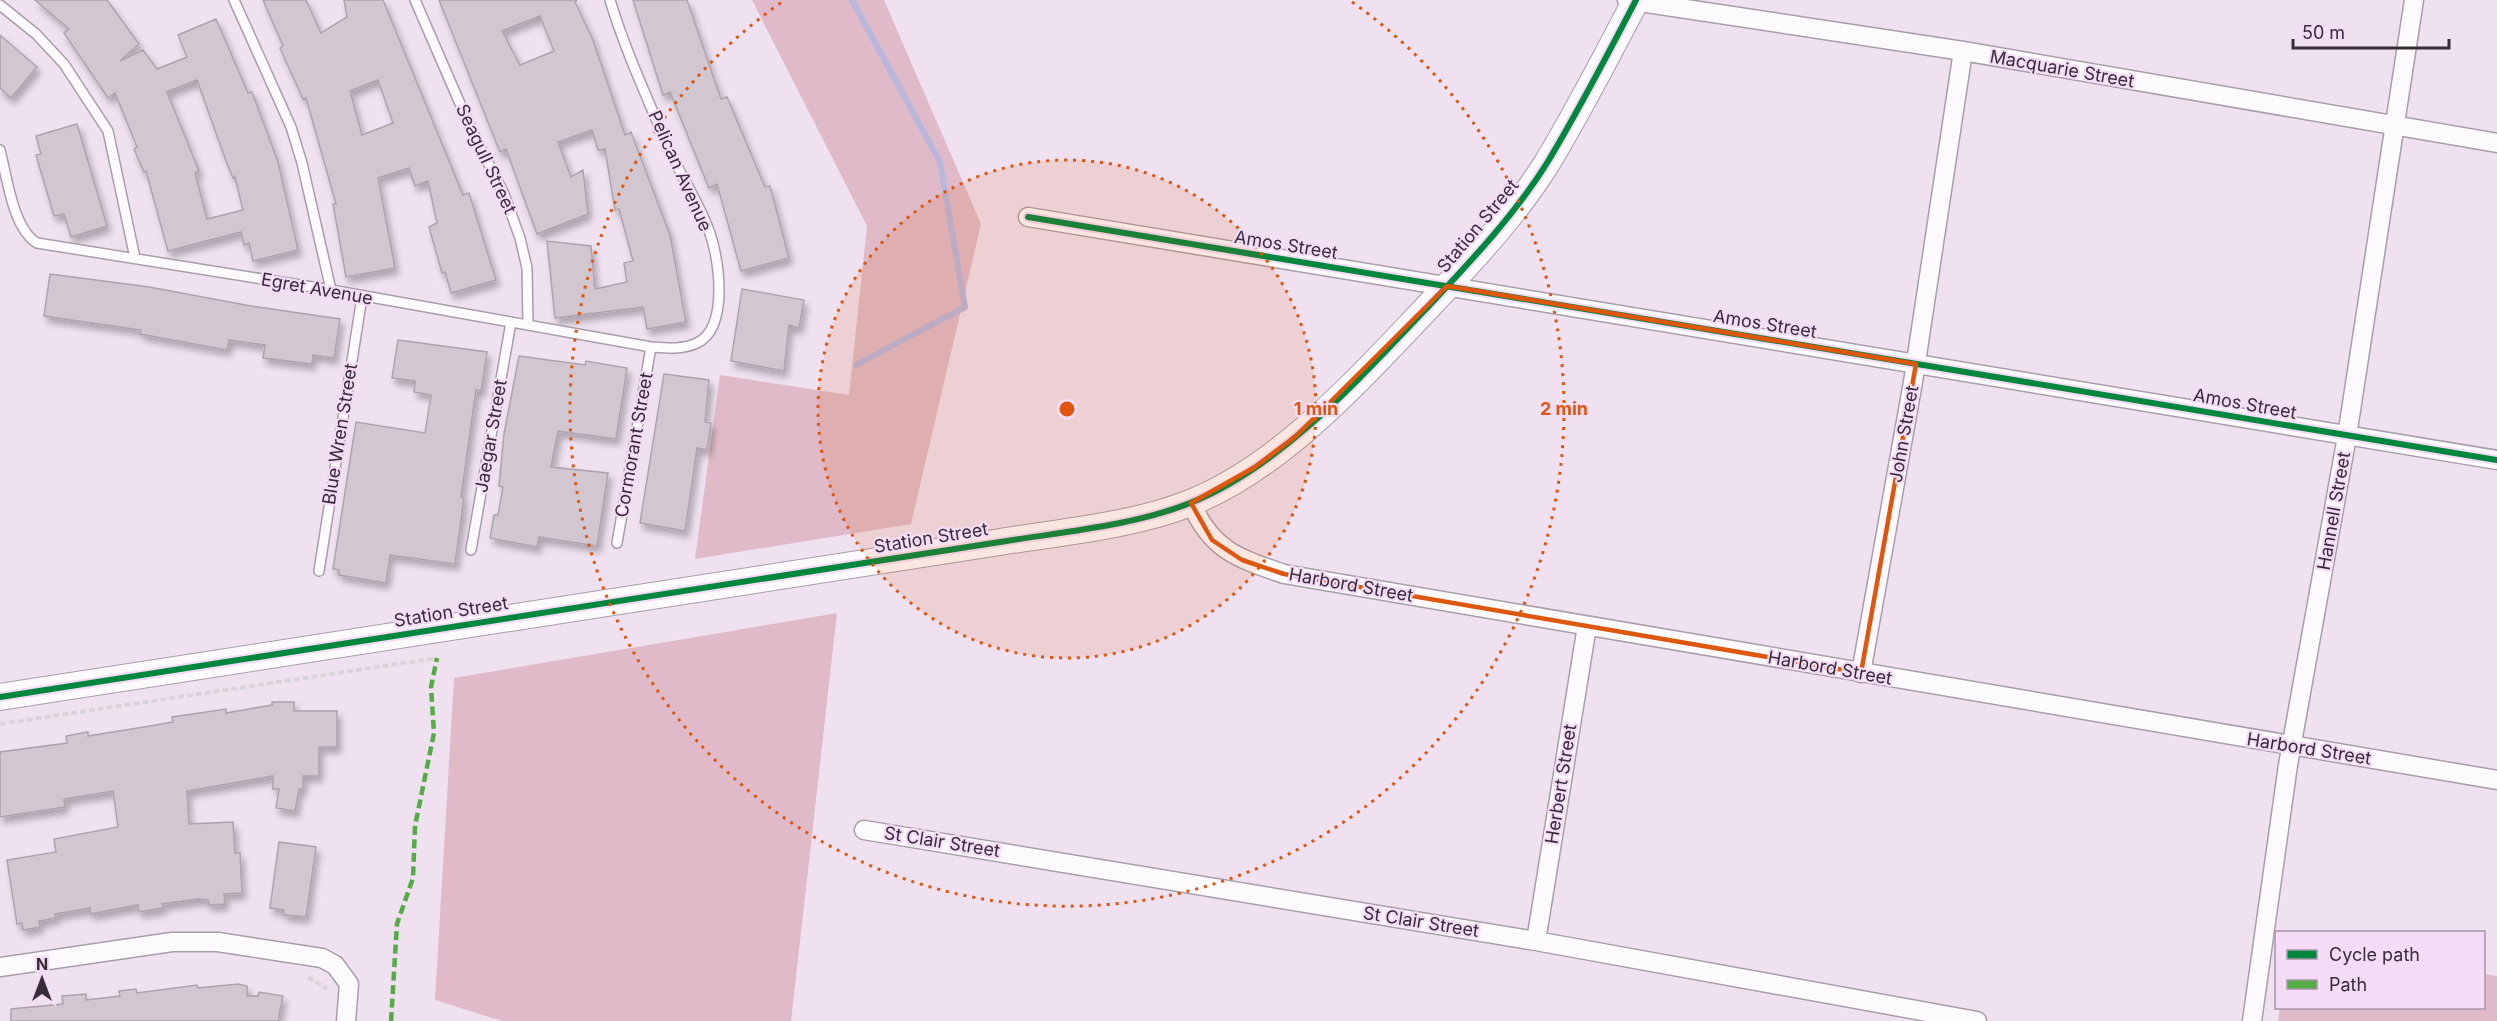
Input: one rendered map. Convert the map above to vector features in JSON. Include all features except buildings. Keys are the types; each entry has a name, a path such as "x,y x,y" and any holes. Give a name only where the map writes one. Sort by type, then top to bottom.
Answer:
{"street":[{"name":"Hannell Street","path":"2252,1021 2291,746 2347,436 2393,126 2415,0"},
{"name":"Macquarie Street","path":"1633,1 1963,51 2497,143"},
{"name":"Station Street","path":"0,697 1000,542 1144,517 1191,503 1255,467 1296,436 1375,362 1514,211 1547,163 1633,1"},
{"name":"John Street","path":"1861,673 1916,364 1963,51"},
{"name":"Amos Street","path":"1028,217 2497,460"},
{"name":"Harbord Street","path":"1191,503 1204,531 1224,550 1242,560 1284,574 2497,780"},
{"name":"Herbert Street","path":"1536,941 1587,626"},
{"name":"St Clair Street","path":"864,830 1536,941 1977,1021"},
{"path":"0,967 172,942 218,942 322,958 335,965 349,984 346,1021"}],"lane":[{"path":"234,0 291,127 302,163 331,290"},
{"name":"Seagull Street","path":"415,0 471,129 504,194 520,238 527,268 528,325"},
{"name":"Pelican Avenue","path":"610,0 620,33 669,149 708,229 716,261 720,306 707,333 698,343"},
{"path":"0,4 36,34 64,64 108,131 135,258"},
{"name":"Egret Avenue","path":"0,150 18,220 29,238 37,243 331,290 651,347 677,348 698,343"},
{"name":"Blue Wren Street","path":"319,571 362,297"},
{"name":"Jaegar Street","path":"471,550 511,322"},
{"name":"Cormorant Street","path":"617,543 651,347"}],"path":[{"path":"0,724 437,658"}],"highlighted area":[{"path":"1447,286 1916,364 1861,673 1284,574 1242,560 1212,540 1191,503 1255,467 1296,436"}],"shaded area":[{"path":"752,0 884,0 981,224 911,524 695,559 720,375 849,395 867,226"},
{"path":"837,613 791,1021 502,1021 435,1000 454,678"},
{"path":"2485,974 2497,976 2497,1021 2278,1021 2280,1009 2485,1009"}],"waterway":[{"path":"852,0 940,162 965,307 856,365"}],"marked path":[{"path":"391,1021 397,924 413,878 415,826 434,733 431,687 437,658"}],"cycle path":[{"path":"0,697 1121,523 1190,503 1224,487 1287,444 1346,391 1474,257 1520,202 1547,163 1636,0"},
{"path":"1028,217 2497,460"}]}
